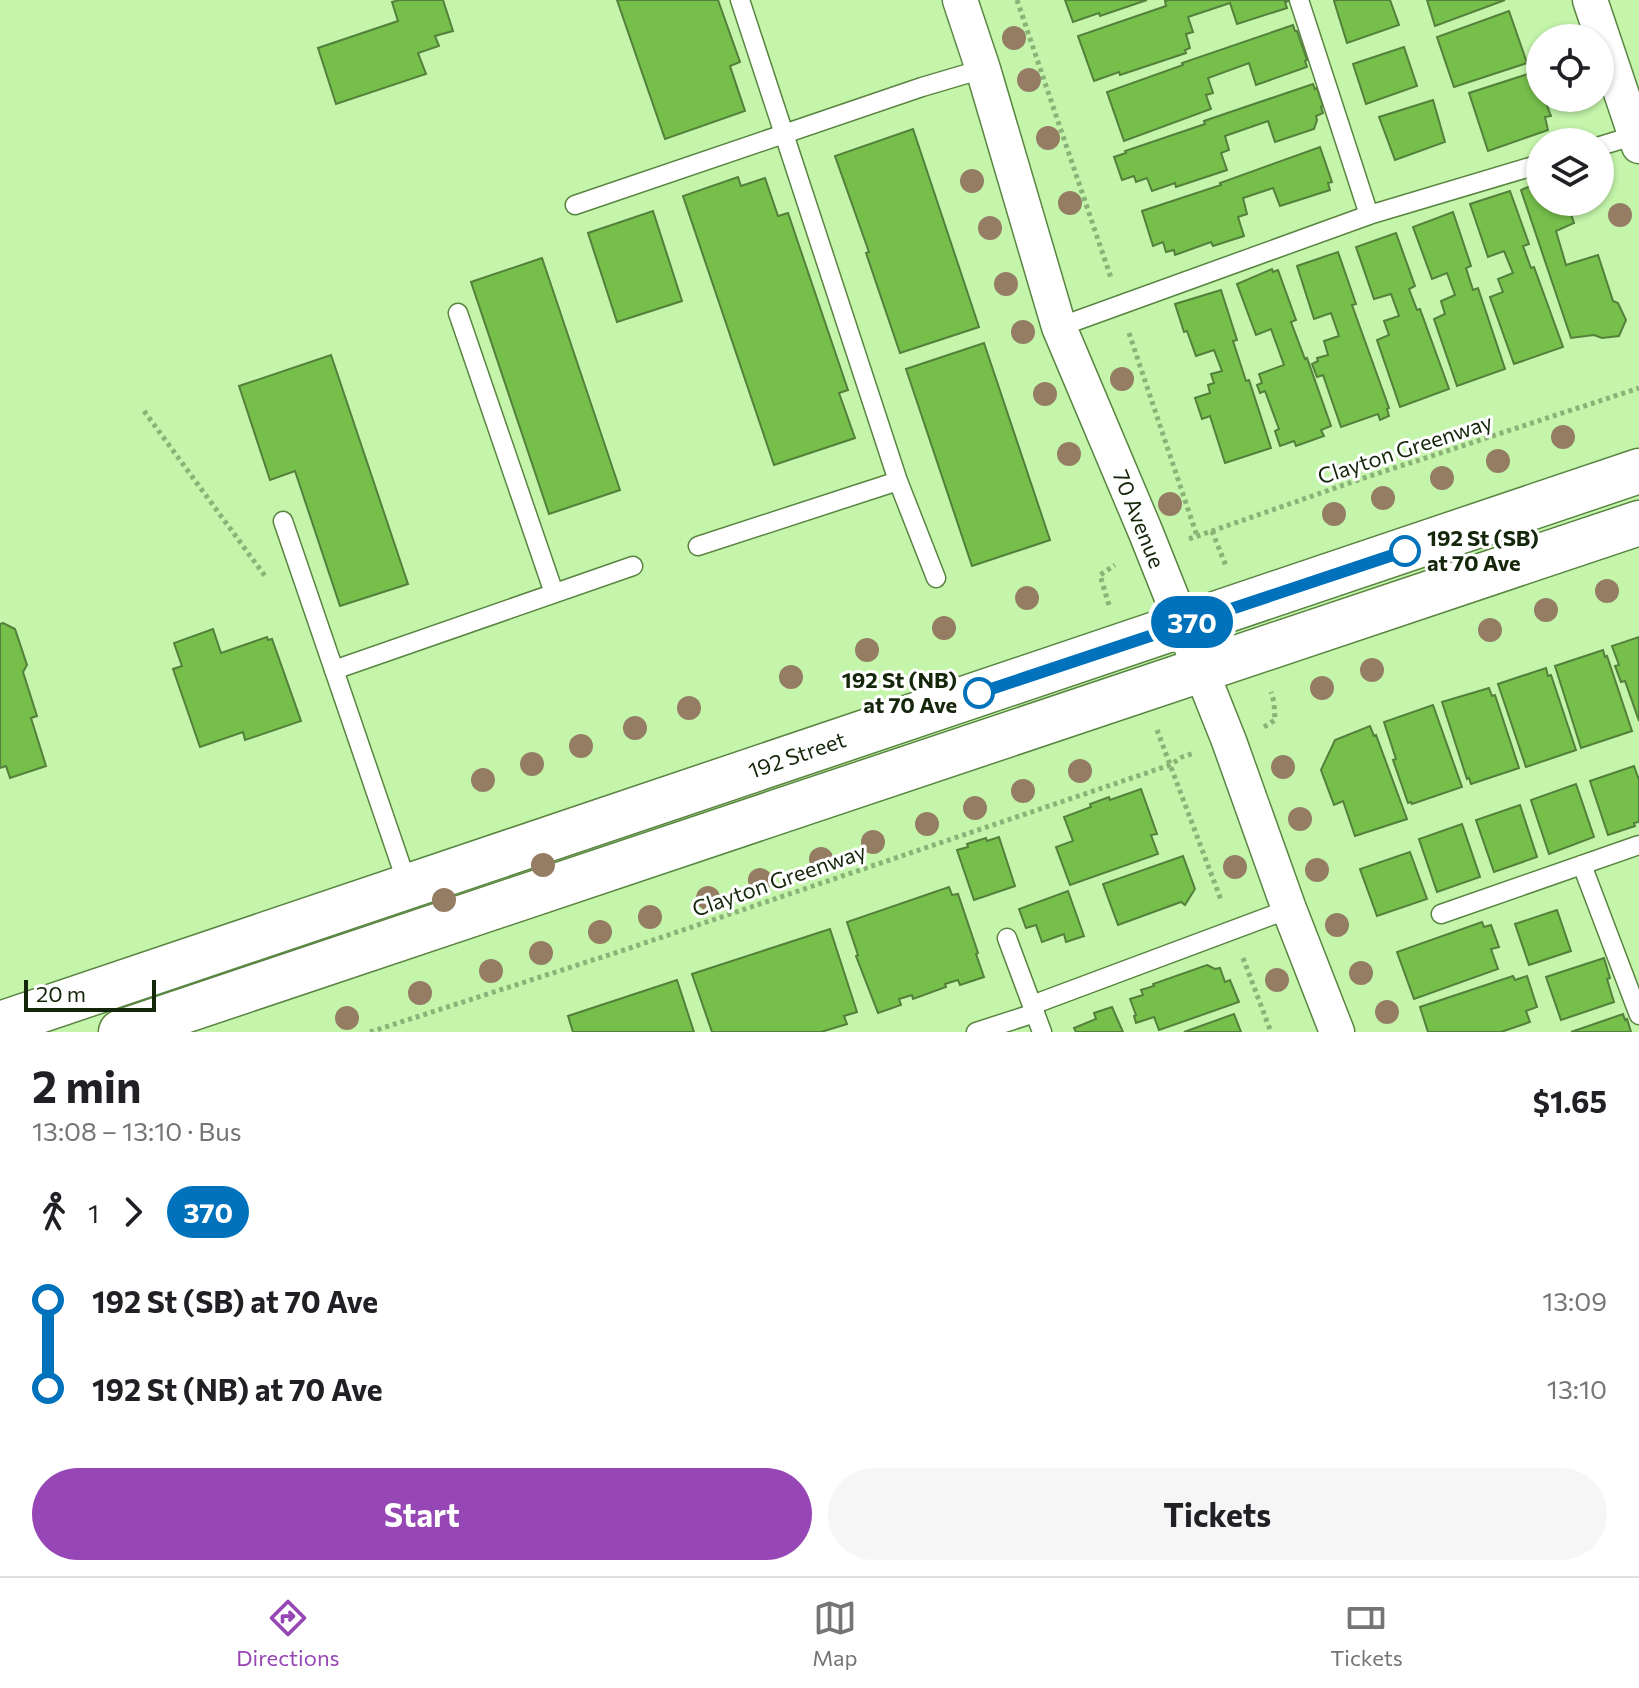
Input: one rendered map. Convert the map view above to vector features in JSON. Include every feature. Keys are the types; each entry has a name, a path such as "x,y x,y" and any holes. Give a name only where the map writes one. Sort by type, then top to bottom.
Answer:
{"main road":[{"name":"192 Street","path":"0,1024 1639,471"},
{"path":"121,1032 1639,523"}],"street":[{"name":"70 Avenue","path":"960,0 1059,327 1146,533 1236,760 1337,1032"},
{"path":"1590,0 1638,139"}],"lane":[{"path":"740,0 898,481 936,578"},
{"path":"1299,0 1369,215"},
{"path":"575,205 983,69"},
{"path":"1614,143 1638,139"},
{"path":"1059,327 1369,215 1526,168"},
{"path":"458,313 554,593"},
{"path":"698,546 898,481"},
{"path":"283,521 408,886"},
{"path":"334,670 633,566"},
{"path":"1441,914 1639,845"},
{"path":"1582,865 1639,1015"},
{"path":"976,1032 1289,909"},
{"path":"1007,938 1042,1032"}],"path":[{"path":"1017,0 1197,536"},
{"name":"Clayton Greenway","path":"1182,541 1639,388"},
{"path":"144,411 268,580"},
{"path":"1212,531 1226,568"},
{"path":"1106,599 1100,575 1122,561"},
{"path":"1256,731 1275,720 1274,702"},
{"path":"1160,737 1170,765"},
{"name":"Clayton Greenway","path":"370,1032 624,950 1170,765 1195,752"}],"building":[{"path":"443,0 453,31 435,36 439,46 418,53 426,74 336,104 318,48 398,21 392,2"},
{"path":"617,0 718,0 740,62 730,66 745,111 665,139"},
{"path":"1065,0 1147,0 1073,22"},
{"path":"1390,0 1399,25 1347,43 1334,1"},
{"path":"1427,0 1505,0 1435,26"},
{"path":"1165,1 1289,1 1285,2 1287,8 1237,24 1230,3 1188,17 1193,32 1186,34 1190,48 1185,50 1186,53 1094,81 1078,36 1166,6"},
{"path":"1509,11 1526,63 1454,87 1437,37"},
{"path":"1293,25 1307,67 1256,85 1249,63 1208,78 1213,93 1206,95 1211,109 1124,141 1107,92"},
{"path":"1404,47 1417,86 1366,104 1353,64"},
{"path":"1526,75 1526,112 1549,112 1551,116 1545,117 1548,128 1526,128 1526,138 1488,151 1469,93"},
{"path":"1313,84 1323,106 1323,113 1316,116 1314,129 1275,142 1268,121 1225,136 1229,150 1221,153 1227,170 1176,187 1175,183 1152,191 1147,178 1136,182 1134,176 1122,180 1114,157 1125,151"},
{"path":"1433,100 1445,142 1395,160 1379,117"},
{"path":"913,129 979,327 900,353 835,156"},
{"path":"1320,147 1332,182 1328,183 1330,190 1280,206 1273,188 1243,198 1247,214 1238,217 1244,236 1213,246 1211,242 1175,255 1174,250 1166,252 1163,242 1153,246 1142,211"},
{"path":"738,177 741,186 765,178 778,216 788,213 848,390 839,393 855,438 774,465 683,196"},
{"path":"1526,188 1526,205 1521,190"},
{"path":"1510,191 1529,244 1523,246 1531,268 1534,267 1563,347 1514,364 1490,297 1503,292 1498,279 1513,273 1504,251 1488,257 1470,204"},
{"path":"653,211 682,301 617,322 588,233"},
{"path":"1453,212 1471,266 1466,268 1473,290 1478,288 1505,369 1457,386 1434,319 1445,314 1441,301 1455,295 1447,273 1432,279 1413,227"},
{"path":"1530,216 1572,216 1574,223 1556,231 1566,265 1598,255 1613,301 1618,303 1626,320 1619,336 1571,338"},
{"path":"1396,233 1415,286 1409,289 1417,310 1420,309 1449,389 1400,407 1377,340 1389,335 1384,321 1399,316 1391,294 1374,299 1356,247"},
{"path":"1338,252 1356,304 1352,305 1389,408 1389,416 1380,420 1378,414 1341,427 1323,375 1317,377 1312,364 1318,361 1317,358 1328,355 1324,341 1339,336 1331,313 1314,319 1297,266"},
{"path":"542,258 620,490 549,514 471,282"},
{"path":"1272,269 1273,272 1278,270 1296,320 1291,322 1331,426 1321,430 1324,436 1296,446 1294,441 1280,446 1275,431 1279,429 1265,391 1260,393 1257,385 1262,383 1259,374 1284,365 1271,329 1256,335 1237,284"},
{"path":"1221,290 1237,340 1233,341 1271,448 1225,463 1210,416 1202,419 1195,398 1210,393 1208,385 1214,383 1211,374 1222,371 1214,350 1196,356 1175,304"},
{"path":"984,343 1050,540 972,566 906,369"},
{"path":"331,355 408,584 340,606 295,471 270,480 239,386"},
{"path":"0,624 15,629 27,665 23,672 37,716 31,718 46,766 10,778 6,766 0,768"},
{"path":"213,629 221,653 267,637 268,640 272,639 301,721 245,740 243,732 200,747 173,669 182,666 174,643"},
{"path":"1639,637 1639,721 1625,681 1621,682 1615,666 1619,665 1612,646"},
{"path":"1603,650 1632,731 1581,748 1555,666"},
{"path":"1546,668 1576,750 1526,767 1498,684"},
{"path":"1489,688 1492,696 1495,695 1519,768 1471,784 1442,702"},
{"path":"1433,705 1462,787 1412,804 1408,803 1393,760 1396,759 1384,722"},
{"path":"1370,726 1407,819 1355,836 1343,801 1334,805 1321,770 1335,740"},
{"path":"1634,766 1639,780 1639,822 1608,835 1590,781"},
{"path":"1576,784 1594,837 1549,854 1531,800"},
{"path":"1141,789 1157,834 1151,835 1158,854 1070,885 1056,847 1073,841 1064,817 1109,797 1110,800"},
{"path":"1520,805 1537,857 1494,872 1476,820"},
{"path":"1462,824 1480,877 1437,892 1419,839"},
{"path":"999,837 1015,886 974,900 957,850 986,838 987,841"},
{"path":"1410,852 1427,899 1377,916 1360,869"},
{"path":"1183,856 1195,889 1185,905 1181,902 1118,925 1103,884"},
{"path":"949,887 952,895 958,894 984,977 960,985 958,980 913,999 912,995 899,999 901,1005 878,1013 856,956 847,922"},
{"path":"1068,891 1084,936 1066,942 1064,934 1042,942 1036,925 1026,928 1019,909"},
{"path":"1557,910 1571,951 1529,965 1515,924"},
{"path":"1482,922 1484,927 1491,925 1499,947 1491,949 1498,969 1414,999 1397,952"},
{"path":"830,929 857,1012 844,1016 847,1024 821,1032 712,1032 692,974"},
{"path":"1604,958 1614,1002 1561,1020 1546,977"},
{"path":"1207,965 1220,968 1225,982 1230,980 1239,1002 1159,1030 1154,1017 1136,1023 1130,999 1143,995 1141,990"},
{"path":"1513,976 1515,980 1527,976 1537,1007 1526,1011 1530,1022 1501,1032 1428,1032 1420,1007"},
{"path":"677,980 694,1032 573,1032 568,1016"},
{"path":"1112,1007 1123,1032 1076,1032 1074,1028 1096,1019 1094,1013"},
{"path":"1234,1014 1241,1032 1184,1032"},
{"path":"1623,1014 1631,1032 1571,1032"}],"bus line":[{"name":"370","path":"979,693 1405,551"}],"place":[{"name":"192 St (SB) at 70 Ave","path":"1405,551"},
{"name":"192 St (NB) at 70 Ave","path":"979,693"}]}
